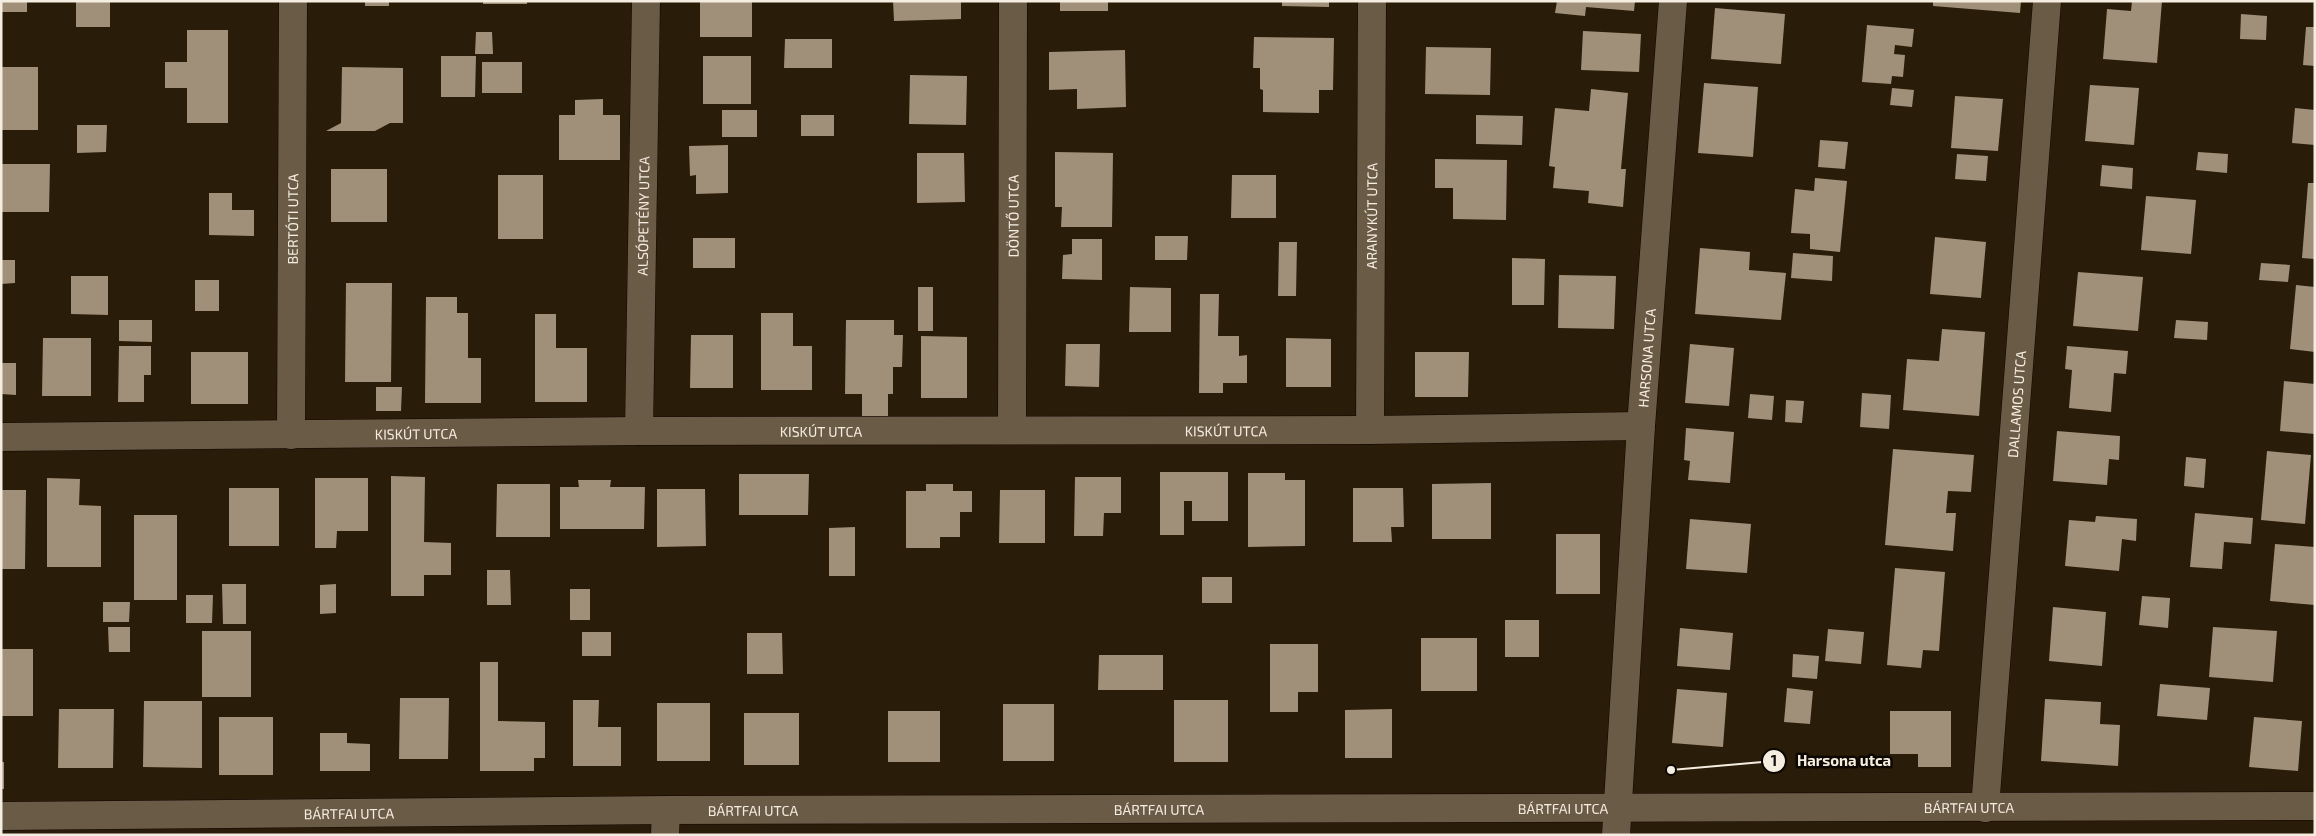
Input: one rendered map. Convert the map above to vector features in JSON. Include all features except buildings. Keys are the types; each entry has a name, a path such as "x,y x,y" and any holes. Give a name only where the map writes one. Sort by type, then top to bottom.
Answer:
{"street":[{"name":"BERTÓTI UTCA","path":"291,435 293,1"},
{"name":"ALSÓPETÉNY UTCA","path":"640,431 646,1"},
{"name":"DÖNTŐ UTCA","path":"1012,430 1013,1"},
{"name":"ARANYKÚT UTCA","path":"1370,430 1372,1"},
{"name":"HARSONA UTCA","path":"1616,835 1616,807 1641,426 1673,1"},
{"name":"DALLAMOS UTCA","path":"1985,808 2047,1"},
{"name":"KISKÚT UTCA","path":"1,437 640,431 1370,430 1641,426"},
{"name":"BÁRTFAI UTCA","path":"1,816 666,822 1616,807 1985,808 2315,806"}],"place":[{"name":"Harsona utca","path":"1671,770"}]}
